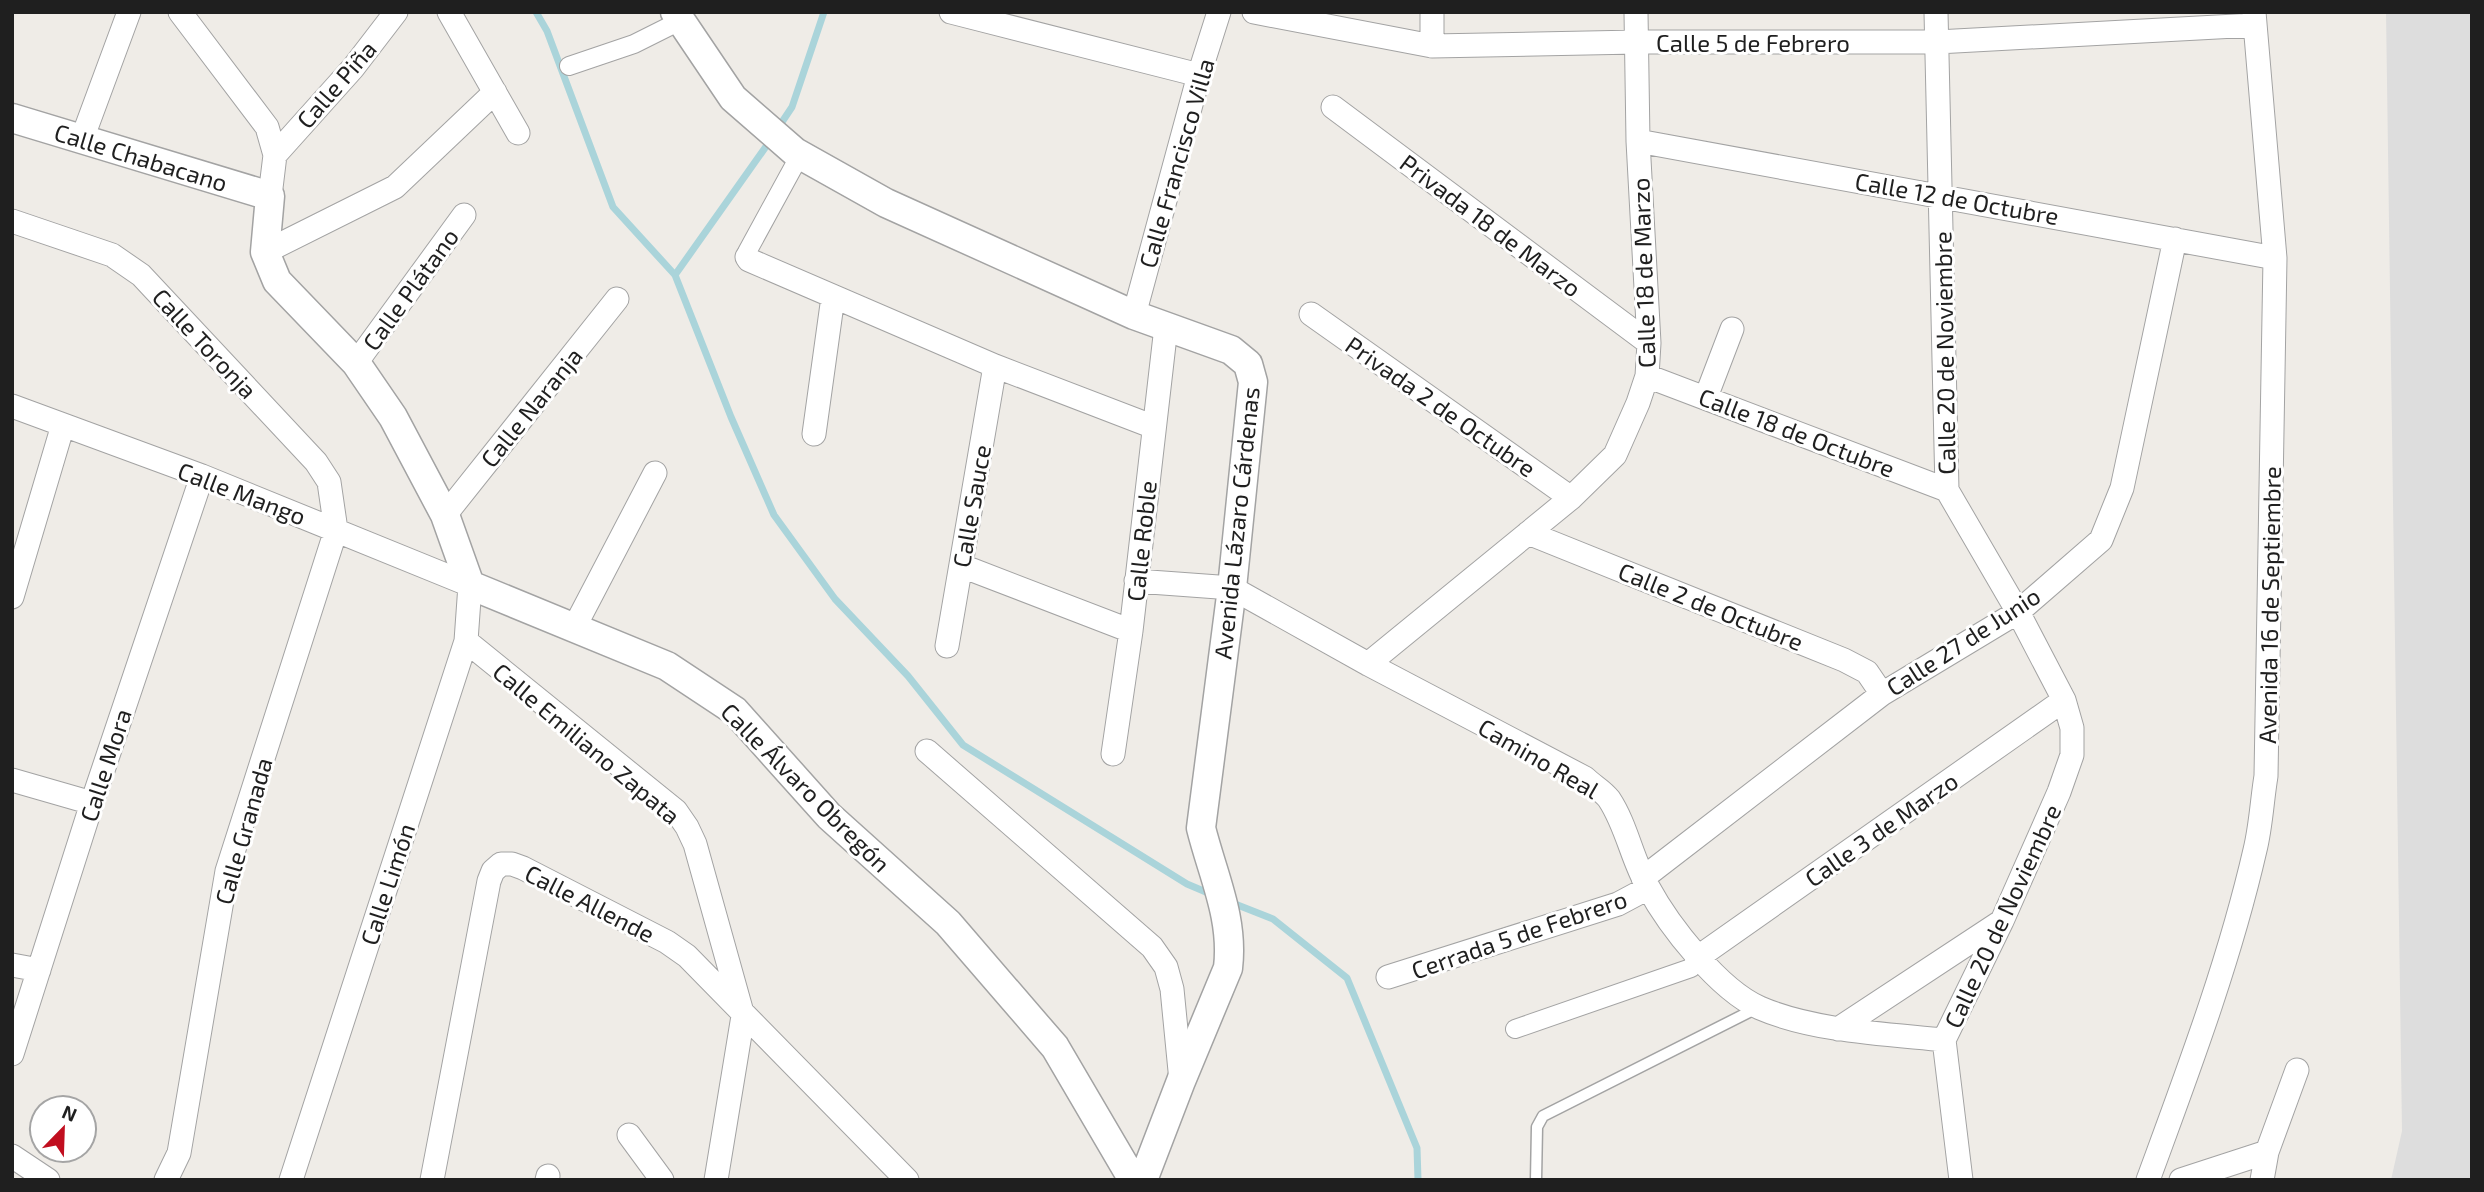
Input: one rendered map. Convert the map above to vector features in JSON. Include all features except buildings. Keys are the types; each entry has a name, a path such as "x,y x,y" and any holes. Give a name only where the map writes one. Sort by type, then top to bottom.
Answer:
{"street":[{"path":"82,139 129,12"},
{"path":"180,12 267,127 275,155 265,252 277,281 356,363 393,417 445,515 470,585"},
{"name":"Calle Piña","path":"275,155 353,68 396,12"},
{"path":"449,12 518,133"},
{"path":"951,12 1199,75"},
{"name":"Calle Francisco Villa","path":"1134,315 1199,75 1219,12"},
{"name":"Calle 5 de Febrero","path":"1254,12 1433,46 1637,42 1937,42 2254,19"},
{"path":"1432,12 1433,46"},
{"name":"Calle 18 de Marzo","path":"1368,664 1571,498 1615,455 1639,403 1647,376 1649,343 1638,141 1636,12"},
{"name":"Calle 20 de Noviembre","path":"1937,12 1947,489 2018,612 2064,700 2072,728 2072,755 2059,792 2002,920 1944,1040 1961,1180"},
{"path":"569,66 634,44 677,16"},
{"name":"Avenida Lázaro Cárdenas","path":"677,16 733,98 797,154 886,203 1134,315 1231,350 1248,364 1253,382 1232,588 1201,828 1210,866 1227,915 1230,952 1228,968 1143,1180"},
{"name":"Avenida 16 de Septiembre","path":"2148,1180 2201,1035 2232,936 2256,848 2264,788 2274,258 2254,19"},
{"path":"265,252 395,187 495,92"},
{"name":"Privada 18 de Marzo","path":"1333,107 1649,343"},
{"name":"Calle Chabacano","path":"12,118 270,196"},
{"name":"Calle 12 de Octubre","path":"1638,141 2274,258"},
{"path":"797,154 747,252 747,257 995,366 1154,427"},
{"name":"Calle Plátano","path":"356,363 464,215"},
{"name":"Calle Toronja","path":"12,220 111,255 141,275 316,462 328,482 336,530"},
{"name":"Calle 27 de Junio","path":"1646,883 1882,694 2018,612 2101,540 2122,488 2175,239"},
{"path":"814,434 834,297"},
{"name":"Calle Naranja","path":"445,515 617,299"},
{"name":"Privada 2 de Octubre","path":"1311,314 1571,498"},
{"name":"Calle Roble","path":"1113,754 1131,632 1166,327"},
{"path":"1706,397 1732,329"},
{"name":"Calle Sauce","path":"947,646 995,366"},
{"name":"Calle 18 de Octubre","path":"1647,376 1947,489"},
{"name":"Calle Mango","path":"12,406 202,476 470,585"},
{"path":"14,592 64,425"},
{"path":"574,628 655,473"},
{"name":"Calle Mora","path":"12,1054 92,803 202,476"},
{"name":"Calle Granada","path":"166,1180 179,1153 227,871 336,530"},
{"name":"Calle 2 de Octubre","path":"1528,533 1844,660 1867,672 1882,694"},
{"path":"962,566 1131,632"},
{"name":"Camino Real","path":"1136,581 1232,588 1368,664 1584,778 1607,797 1618,816 1646,883 1697,958 1740,995 1759,1007 1838,1029 1944,1040"},
{"name":"Calle Álvaro Obregón","path":"470,585 667,666 735,711 829,816 948,923 1055,1048 1133,1180"},
{"name":"Calle Limón","path":"291,1180 466,641 470,585"},
{"name":"Calle Emiliano Zapata","path":"466,641 676,811 695,844 743,1016 716,1180"},
{"name":"Calle 3 de Marzo","path":"1697,958 2064,700"},
{"path":"927,751 1152,947 1166,967 1172,989 1181,1080"},
{"path":"12,780 92,803"},
{"name":"Calle Allende","path":"432,1180 489,881 493,871 501,864 523,868 667,942 687,956 907,1180"},
{"name":"Cerrada 5 de Febrero","path":"1388,978 1618,904 1646,883"},
{"path":"1838,1029 2002,920"},
{"path":"1515,1029 1691,968 1697,958"},
{"path":"12,965 40,970"},
{"path":"2262,1180 2267,1152 2297,1070"},
{"path":"629,1135 662,1180"},
{"path":"2181,1180 2267,1152"},
{"path":"12,1156 48,1180"}],"lane":[{"path":"1536,1180 1537,1127 1543,1115 1759,1007"}],"shaded area":[{"path":"2386,12 2472,12 2472,1180 2391,1180 2402,1131"}],"waterway":[{"path":"536,12 547,31 613,207 675,275 731,417 774,515 835,599 908,676 963,745 1187,884 1213,895"},
{"path":"778,128 792,107 824,12"},
{"path":"675,275 772,138"},
{"path":"1230,902 1273,919 1347,978 1417,1148 1418,1180"}]}
